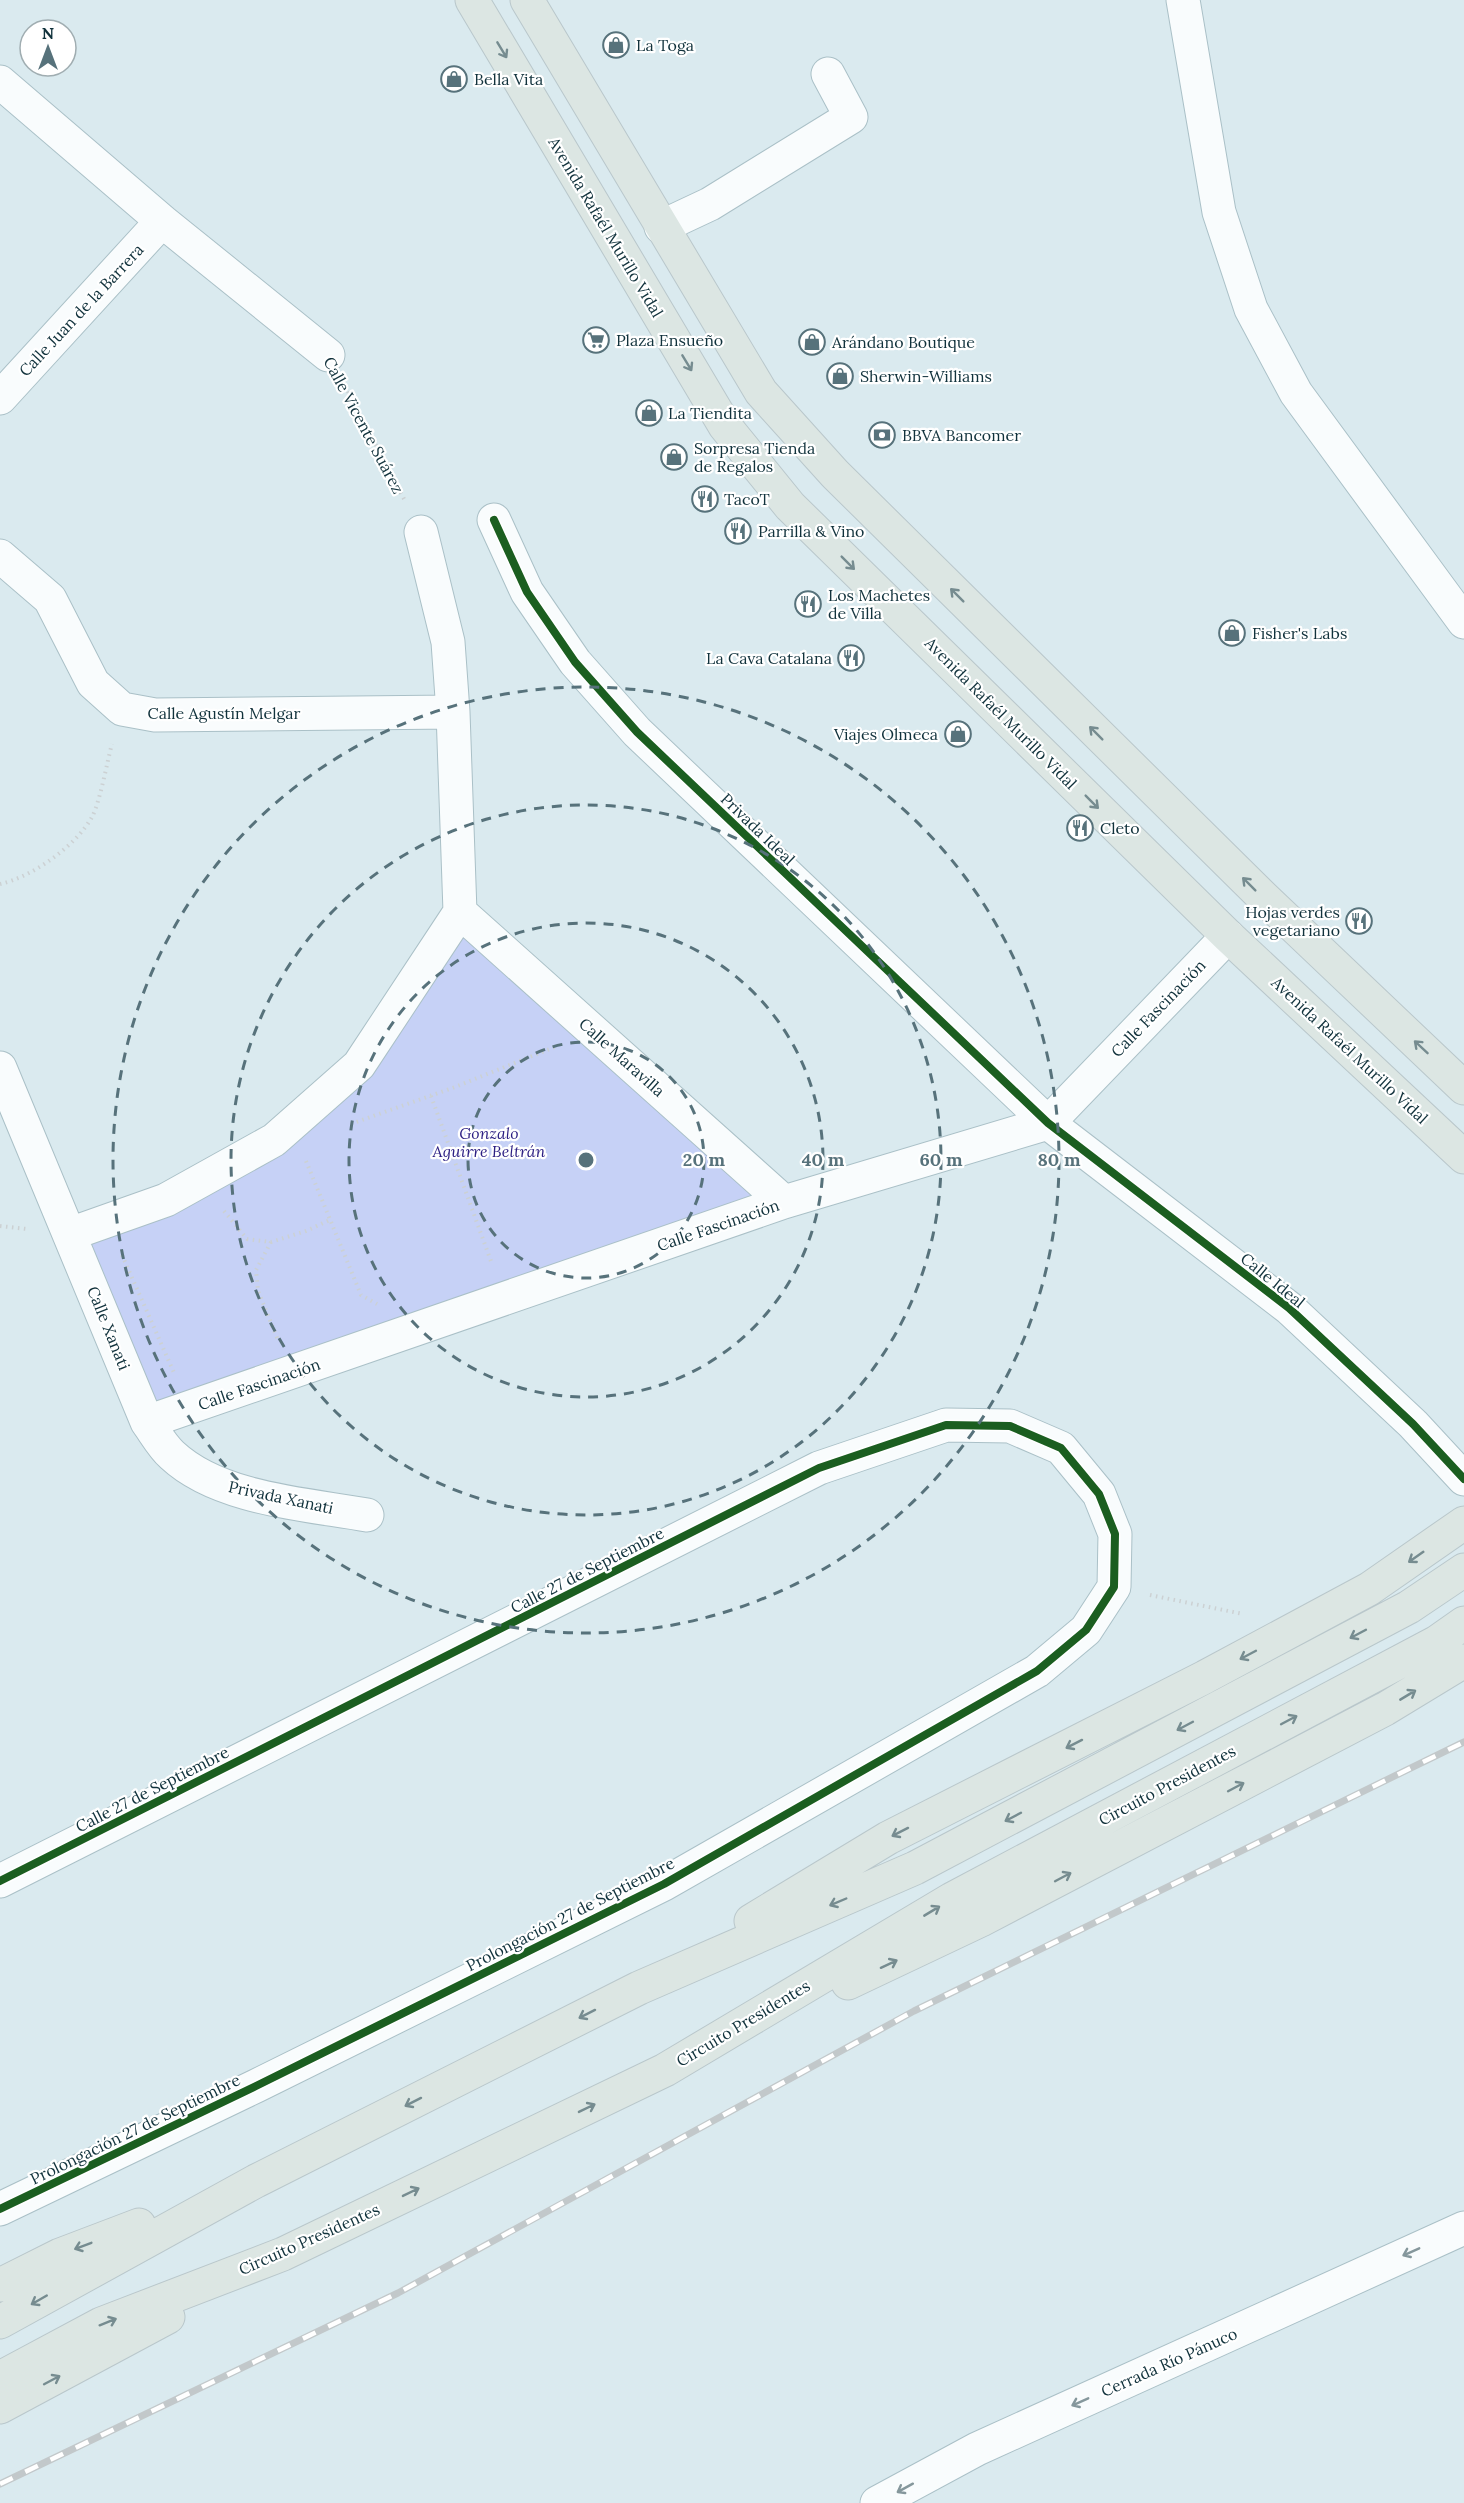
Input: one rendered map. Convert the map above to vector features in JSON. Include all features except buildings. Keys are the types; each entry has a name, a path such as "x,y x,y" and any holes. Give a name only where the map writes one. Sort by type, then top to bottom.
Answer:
{"main road":[{"name":"Avenida Rafaél Murillo Vidal","path":"472,0 725,426 790,506 1228,936 1464,1156"},
{"path":"527,0 761,392 835,474 1263,897 1464,1088"},
{"path":"639,1988 888,1838 1206,1677 1370,1589 1464,1523"},
{"path":"0,2322 256,2181 639,1988 915,1868 1409,1607 1464,1570"},
{"name":"Circuito Presidentes","path":"0,2378 101,2324 283,2254 665,2070 952,1899 1437,1642 1464,1623"},
{"path":"665,2070 981,1920 1385,1709 1464,1661"},
{"path":"0,2285 60,2255 256,2181"},
{"path":"0,2408 283,2254"}],"street":[{"path":"1183,0 1218,212 1251,309 1296,393 1464,622"},
{"path":"661,227 710,204 851,117 828,74"},
{"name":"Calle Vicente Suárez","path":"0,82 162,221 328,355"},
{"name":"Calle Juan de la Barrera","path":"0,398 162,221"},
{"name":"Privada Ideal","path":"494,520 527,592 575,662 637,732 1048,1123"},
{"path":"70,1234 166,1200 274,1140 359,1065 459,912 453,712 448,642 421,532"},
{"path":"0,555 50,599 93,683 122,709"},
{"name":"Calle Agustín Melgar","path":"122,709 154,715 453,712"},
{"name":"Calle Maravilla","path":"459,912 784,1202"},
{"name":"Calle Fascinación","path":"147,1422 784,1202 1048,1123 1228,936"},
{"name":"Calle Xanati","path":"0,1068 147,1422"},
{"name":"Calle Ideal","path":"1048,1123 1289,1308 1413,1424 1464,1479"},
{"name":"Privada Xanati","path":"147,1422 171,1455 207,1480 242,1492 367,1515"},
{"name":"Calle 27 de Septiembre","path":"0,1881 819,1468 946,1425 1010,1426 1061,1448 1099,1494 1115,1534 1114,1587"},
{"name":"Prolongación 27 de Septiembre","path":"0,2209 256,2086 664,1884 1037,1671 1086,1630 1114,1587"},
{"name":"Cerrada Río Pánuco","path":"877,2503 977,2449 1464,2228"}],"path":[{"path":"0,884 12,882 60,855 92,816 122,709"},
{"path":"343,1127 431,1096 567,1042"},
{"path":"431,1096 496,1274"},
{"path":"302,1154 332,1219 361,1295 380,1305"},
{"path":"218,1202 230,1221 247,1239 271,1242 306,1231 332,1219"},
{"path":"271,1242 256,1270 258,1291 278,1341"},
{"path":"120,1246 125,1266 179,1384"},
{"path":"1114,1587 1248,1615"}],"green space":[{"name":"Gonzalo Aguirre Beltrán","path":"460,912 784,1202 147,1422 70,1234 274,1140 359,1065"}],"railway":[{"path":"0,2484 398,2293 914,2011 1464,1742"}],"cycle path":[{"path":"494,520 527,592 575,662 637,732 1048,1123 1289,1308 1413,1424 1464,1479"},
{"path":"0,1881 819,1468 946,1425 1010,1426 1061,1448 1099,1494 1115,1534 1114,1587 1086,1630 1037,1671 664,1884 256,2086 0,2209"}],"place":[{"name":"La Toga","path":"616,45"},
{"name":"Bella Vita","path":"454,79"},
{"name":"Plaza Ensueño","path":"596,340"},
{"name":"Arándano Boutique","path":"812,342"},
{"name":"Sherwin-Williams","path":"840,376"},
{"name":"La Tiendita","path":"649,413"},
{"name":"BBVA Bancomer","path":"882,435"},
{"name":"Sorpresa Tienda de Regalos","path":"674,457"},
{"name":"TacoT","path":"705,499"},
{"name":"Parrilla & Vino","path":"738,531"},
{"name":"Los Machetes de Villa","path":"808,604"},
{"name":"Fisher's Labs","path":"1232,633"},
{"name":"La Cava Catalana","path":"851,658"},
{"name":"Viajes Olmeca","path":"958,734"},
{"name":"Cleto","path":"1080,828"},
{"name":"Hojas verdes vegetariano","path":"1359,921"}]}
